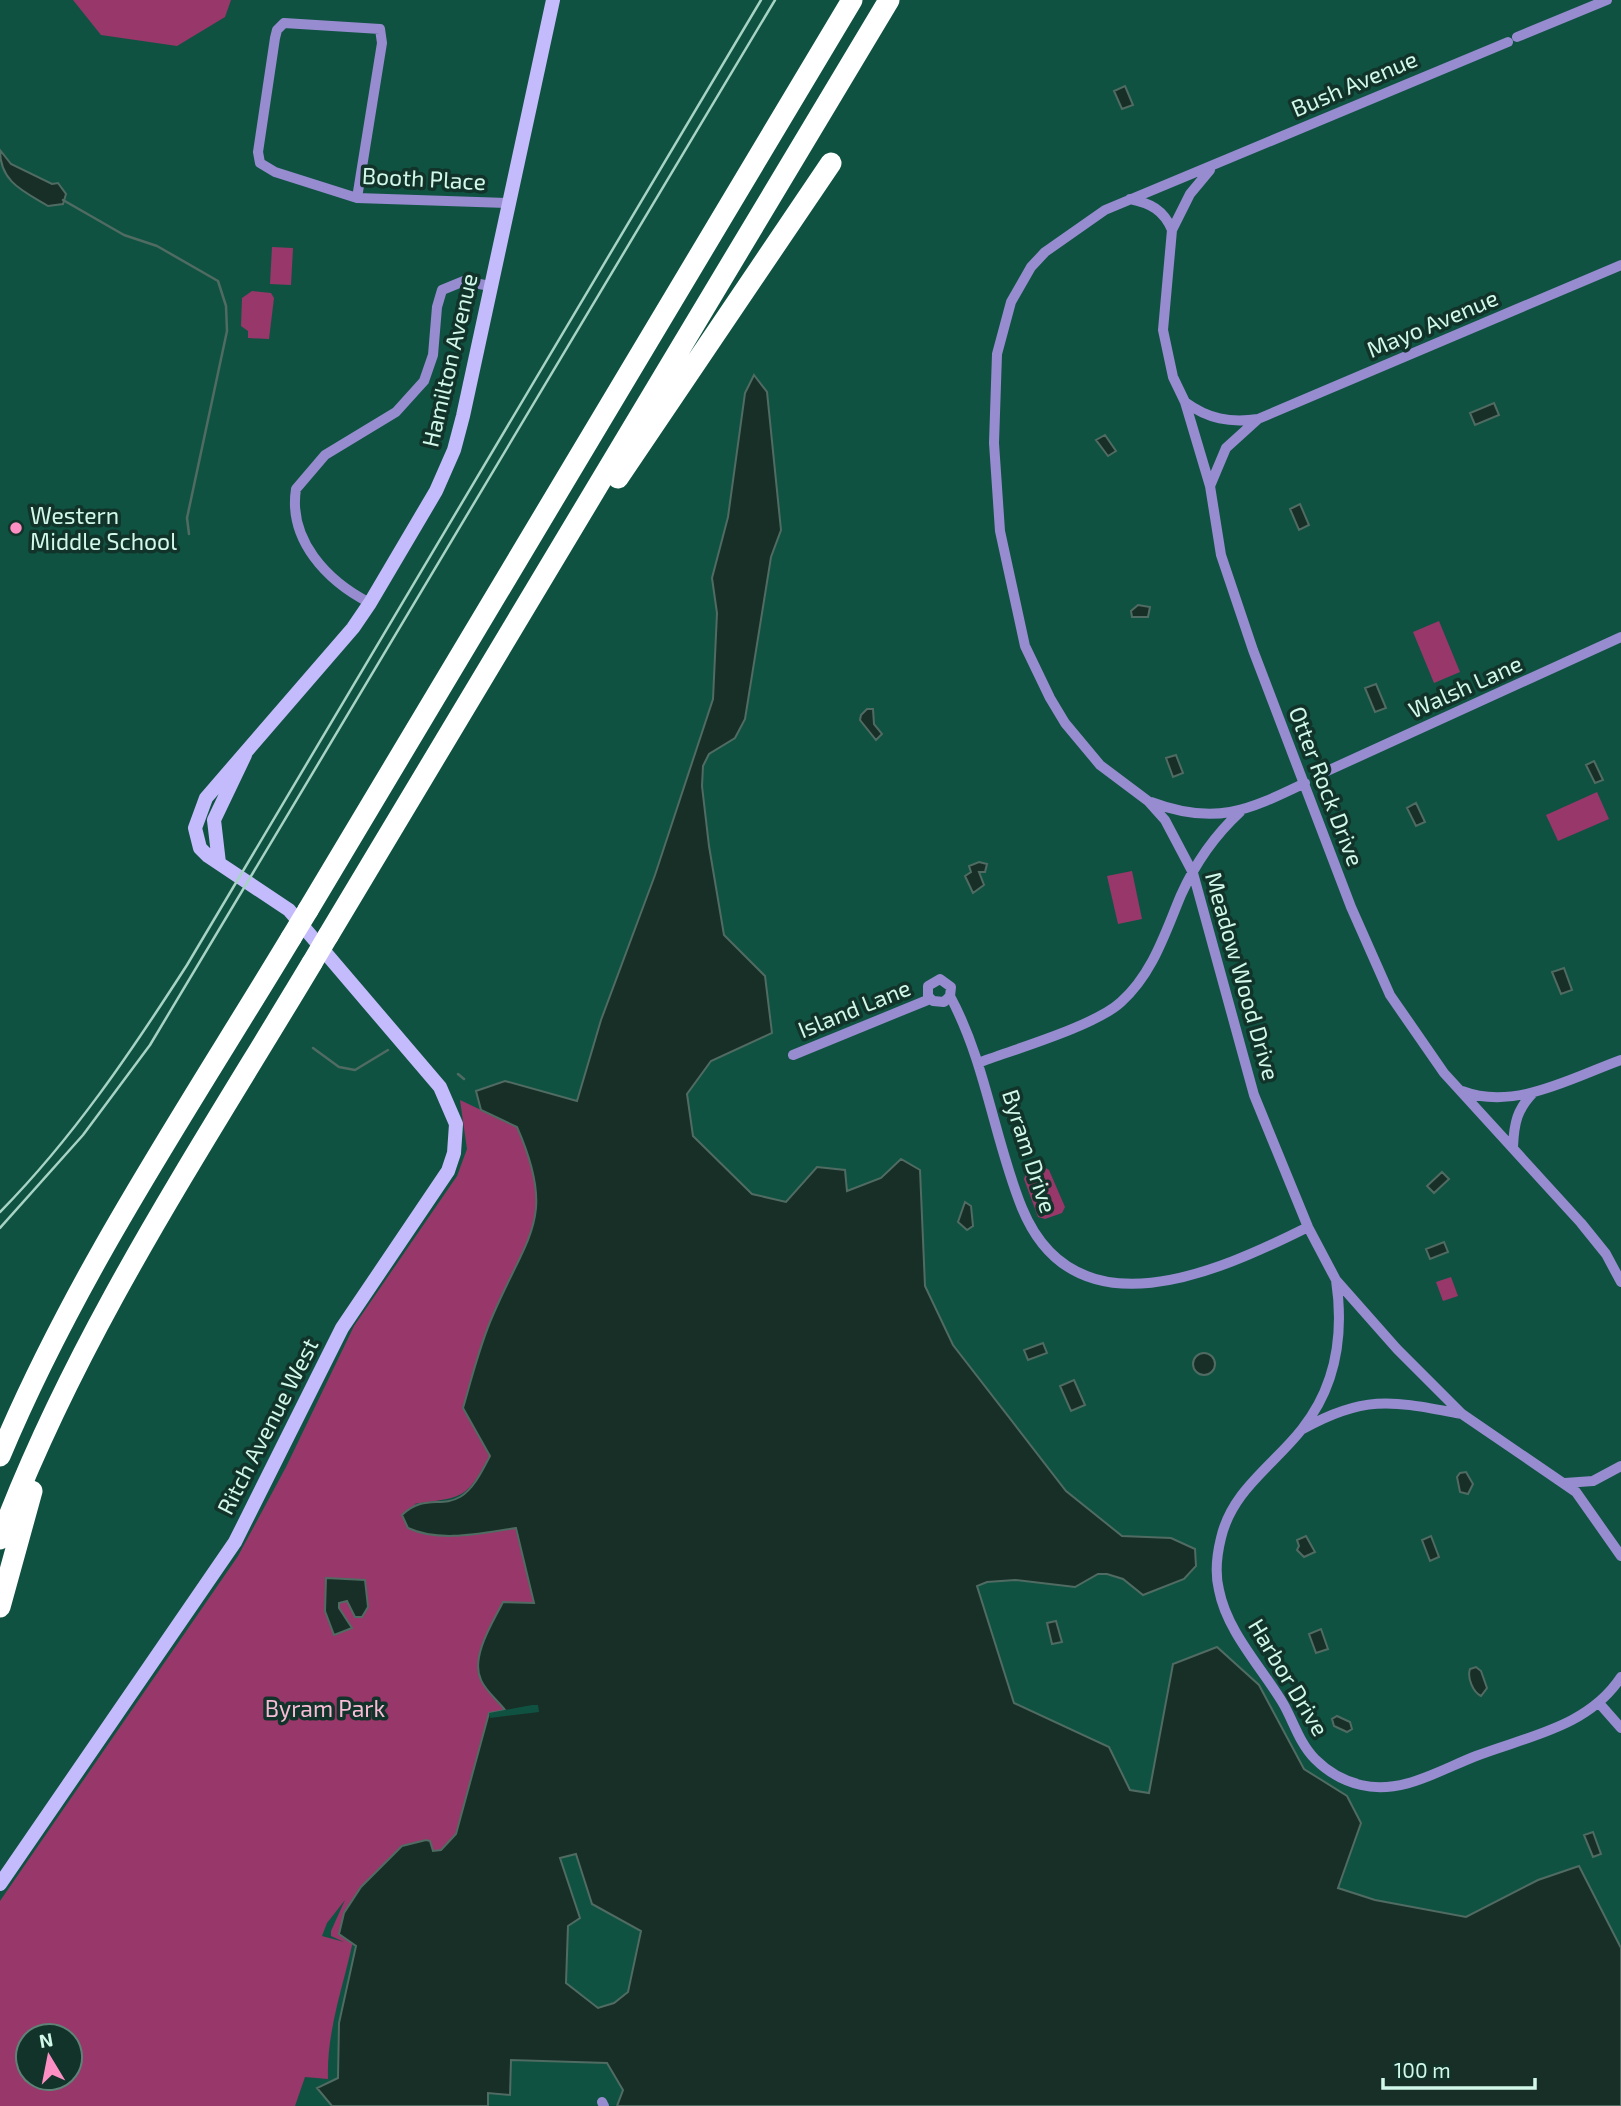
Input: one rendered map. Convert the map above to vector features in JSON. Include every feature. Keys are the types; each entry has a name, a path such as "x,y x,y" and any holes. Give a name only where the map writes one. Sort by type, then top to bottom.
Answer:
{"highway":[{"path":"0,1434 102,1253 852,0"},
{"path":"0,1539 32,1460 79,1360 132,1263 889,0"},
{"path":"530,599 604,498 831,163"},
{"path":"0,1456 49,1350"},
{"path":"0,1607 27,1507 79,1360"}],"main road":[{"name":"Hamilton Avenue","path":"355,984 289,910 200,848 196,820 218,780 245,754 370,603 436,491 454,450 553,0"},
{"name":"Ritch Avenue West","path":"0,1884 235,1542 342,1328 448,1171 457,1139 450,1105 440,1087 400,1042 355,984"}],"street":[{"name":"Bush Avenue","path":"1217,163 1607,0"},
{"name":"Booth Place","path":"357,198 382,34 380,29 374,26 281,25 275,38 261,130 258,152 260,163 275,172 357,198 508,203"},
{"name":"Meadow Wood Drive","path":"1217,163 1095,215 1067,235 1031,267 1018,286 997,354 994,443 1000,531 1009,583 1029,656 1065,723 1100,765 1148,801 1165,820 1193,873 1254,1095 1308,1227 1336,1280 1396,1349 1462,1414 1564,1483 1592,1512 1621,1556"},
{"name":"Otter Rock Drive","path":"1217,163 1190,194 1172,230 1163,330 1173,377 1185,402 1210,486 1221,555 1231,590 1361,931 1390,995 1426,1049 1459,1090 1494,1131 1513,1147 1606,1254 1621,1282"},
{"path":"1130,199 1145,202 1160,211 1172,230"},
{"name":"Mayo Avenue","path":"1210,486 1226,448 1258,419 1621,265"},
{"path":"370,603 320,566 310,553 298,524 294,501 296,489 325,455 396,412 424,381 433,355 437,307 442,290 464,281 490,286"},
{"name":"Mayo Avenue","path":"1185,402 1206,416 1219,420 1258,419"},
{"name":"Walsh Lane","path":"1325,772 1621,637"},
{"path":"978,1063 1094,1019 1120,1003 1155,957 1193,873 1217,835 1240,812 1305,783"},
{"path":"1148,801 1185,811 1240,812"},
{"path":"940,979 949,984 950,996 941,1003 930,999 928,986 940,979"},
{"name":"Byram Drive","path":"950,996 978,1063 1023,1210 1052,1255 1077,1274 1109,1282 1168,1280 1205,1271 1308,1227"},
{"name":"Island Lane","path":"793,1055 930,999"},
{"path":"1459,1090 1490,1098 1534,1093 1621,1060"},
{"path":"1513,1147 1519,1107 1534,1093"},
{"name":"Harbor Drive","path":"1302,1430 1334,1368 1341,1323 1336,1280"},
{"name":"Harbor Drive","path":"1462,1414 1404,1402 1384,1402 1323,1418 1302,1430 1246,1488 1221,1537 1217,1570 1218,1590 1229,1617 1315,1759 1345,1780 1375,1788 1395,1787 1573,1722 1599,1703 1621,1677"},
{"path":"1564,1483 1593,1481 1621,1466"},
{"path":"1599,1703 1621,1728"}],"green space":[{"path":"73,0 231,0 225,17 177,46 101,35"},
{"path":"272,247 293,248 291,285 270,284"},
{"path":"252,291 271,293 274,298 269,339 248,338 248,331 241,326 242,298"},
{"path":"1439,621 1460,672 1434,683 1413,632"},
{"path":"1597,792 1609,819 1558,841 1546,815"},
{"path":"1132,871 1142,919 1118,924 1107,876"},
{"name":"Byram Park","path":"460,1100 517,1127 529,1158 535,1183 536,1205 527,1243 484,1337 463,1407 490,1455 475,1481 461,1494 453,1498 414,1504 486,1533 516,1528 534,1603 506,1710 489,1714 456,1834 441,1850 433,1851 430,1841 426,1840 430,1861 537,1788 358,1912 331,2036 328,2079 305,2077 295,2106 0,2106 0,1901 238,1556 286,1467 354,1326 457,1176 467,1149","holes":["345,1900 331,1936 344,1942 322,1936 327,1923"]},
{"path":"1044,1167 1049,1170 1065,1207 1062,1213 1045,1219 1038,1217 1024,1179 1026,1174"},
{"path":"1451,1277 1458,1296 1443,1301 1436,1282"}],"water":[{"path":"1125,86 1133,105 1122,109 1114,91"},
{"path":"0,150 11,164 52,184 58,183 66,194 63,204 48,206 15,184 4,170"},
{"path":"754,375 767,392 781,530 771,557 745,719 735,738 709,754 703,766 702,786 724,935 765,976 772,1033 711,1061 687,1094 693,1136 752,1194 786,1202 817,1167 845,1170 847,1191 881,1178 901,1159 920,1170 925,1286 953,1345 1066,1491 1122,1536 1171,1538 1195,1549 1196,1566 1184,1579 1143,1595 1123,1579 1107,1574 1098,1574 1075,1587 1015,1580 987,1582 977,1586 1014,1703 1109,1747 1130,1790 1149,1793 1173,1664 1217,1647 1259,1685 1304,1769 1347,1796 1361,1823 1338,1888 1375,1900 1466,1917 1538,1880 1579,1866 1621,1948 1621,2106 617,2106 623,2090 607,2063 511,2060 510,2095 488,2093 488,2106 332,2106 317,2088 338,2078 339,2023 356,1946 339,1934 344,1913 361,1887 402,1846 426,1840 430,1841 433,1851 441,1850 456,1834 489,1713 505,1710 481,1680 478,1671 480,1650 503,1602 534,1603 516,1528 475,1534 434,1535 408,1528 402,1515 418,1505 446,1502 460,1497 474,1484 490,1456 463,1408 484,1337 527,1243 536,1205 535,1183 529,1158 517,1127 481,1110 476,1091 505,1081 577,1101 601,1020 655,875 713,699 717,613 712,578 728,517 745,393","holes":["576,1854 592,1904 641,1931 628,1992 614,2003 598,2008 566,1983 568,1926 580,1918 560,1858"]},
{"path":"1494,403 1499,415 1475,425 1470,413"},
{"path":"1105,435 1116,451 1108,456 1096,440"},
{"path":"1300,504 1309,525 1299,530 1290,509"},
{"path":"1138,605 1150,607 1148,617 1132,617 1131,611"},
{"path":"1376,684 1386,708 1375,712 1365,688"},
{"path":"867,709 873,709 874,724 882,734 876,740 860,720"},
{"path":"1176,755 1183,773 1173,777 1166,758"},
{"path":"1594,761 1603,780 1595,783 1586,765"},
{"path":"1416,803 1425,822 1416,826 1407,808"},
{"path":"979,862 987,864 985,872 979,872 984,885 973,893 965,876 971,872 969,866"},
{"path":"1564,968 1572,990 1561,994 1552,972"},
{"path":"1442,1172 1449,1179 1434,1193 1427,1186"},
{"path":"965,1202 971,1206 973,1226 967,1230 958,1222"},
{"path":"1444,1242 1448,1252 1430,1259 1426,1249"},
{"path":"1043,1343 1047,1353 1028,1360 1024,1350"},
{"path":"1200,1353 1208,1353 1215,1360 1215,1368 1208,1375 1200,1375 1193,1368 1193,1360"},
{"path":"1074,1380 1085,1405 1071,1411 1060,1386"},
{"path":"1466,1472 1473,1484 1468,1494 1460,1492 1457,1477"},
{"path":"1306,1536 1315,1552 1304,1557 1297,1550 1297,1540"},
{"path":"1431,1536 1439,1557 1430,1561 1422,1540"},
{"path":"326,1578 365,1580 368,1607 362,1617 355,1617 347,1601 339,1603 339,1608 352,1628 334,1635 325,1611"},
{"path":"1056,1621 1062,1642 1052,1644 1047,1623"},
{"path":"1321,1629 1328,1649 1316,1653 1309,1634"},
{"path":"1476,1667 1481,1671 1487,1688 1481,1696 1473,1688 1469,1676 1470,1669"},
{"path":"1337,1716 1350,1722 1352,1729 1347,1732 1334,1726 1332,1719"},
{"path":"1593,1832 1601,1854 1593,1857 1584,1835"}],"pier":[{"path":"538,1705 539,1712 490,1718 489,1713"}],"waterway":[{"path":"63,200 124,235 157,246 218,281 226,306 227,331 187,518 189,534"},
{"path":"313,1048 339,1067 355,1070 388,1050"},
{"path":"458,1074 464,1079"}],"railway":[{"path":"0,1212 27,1184 100,1093 187,965 761,0"},
{"path":"0,1228 83,1135 150,1045 775,0"}],"place":[{"name":"Western Middle School","path":"16,528"}]}
